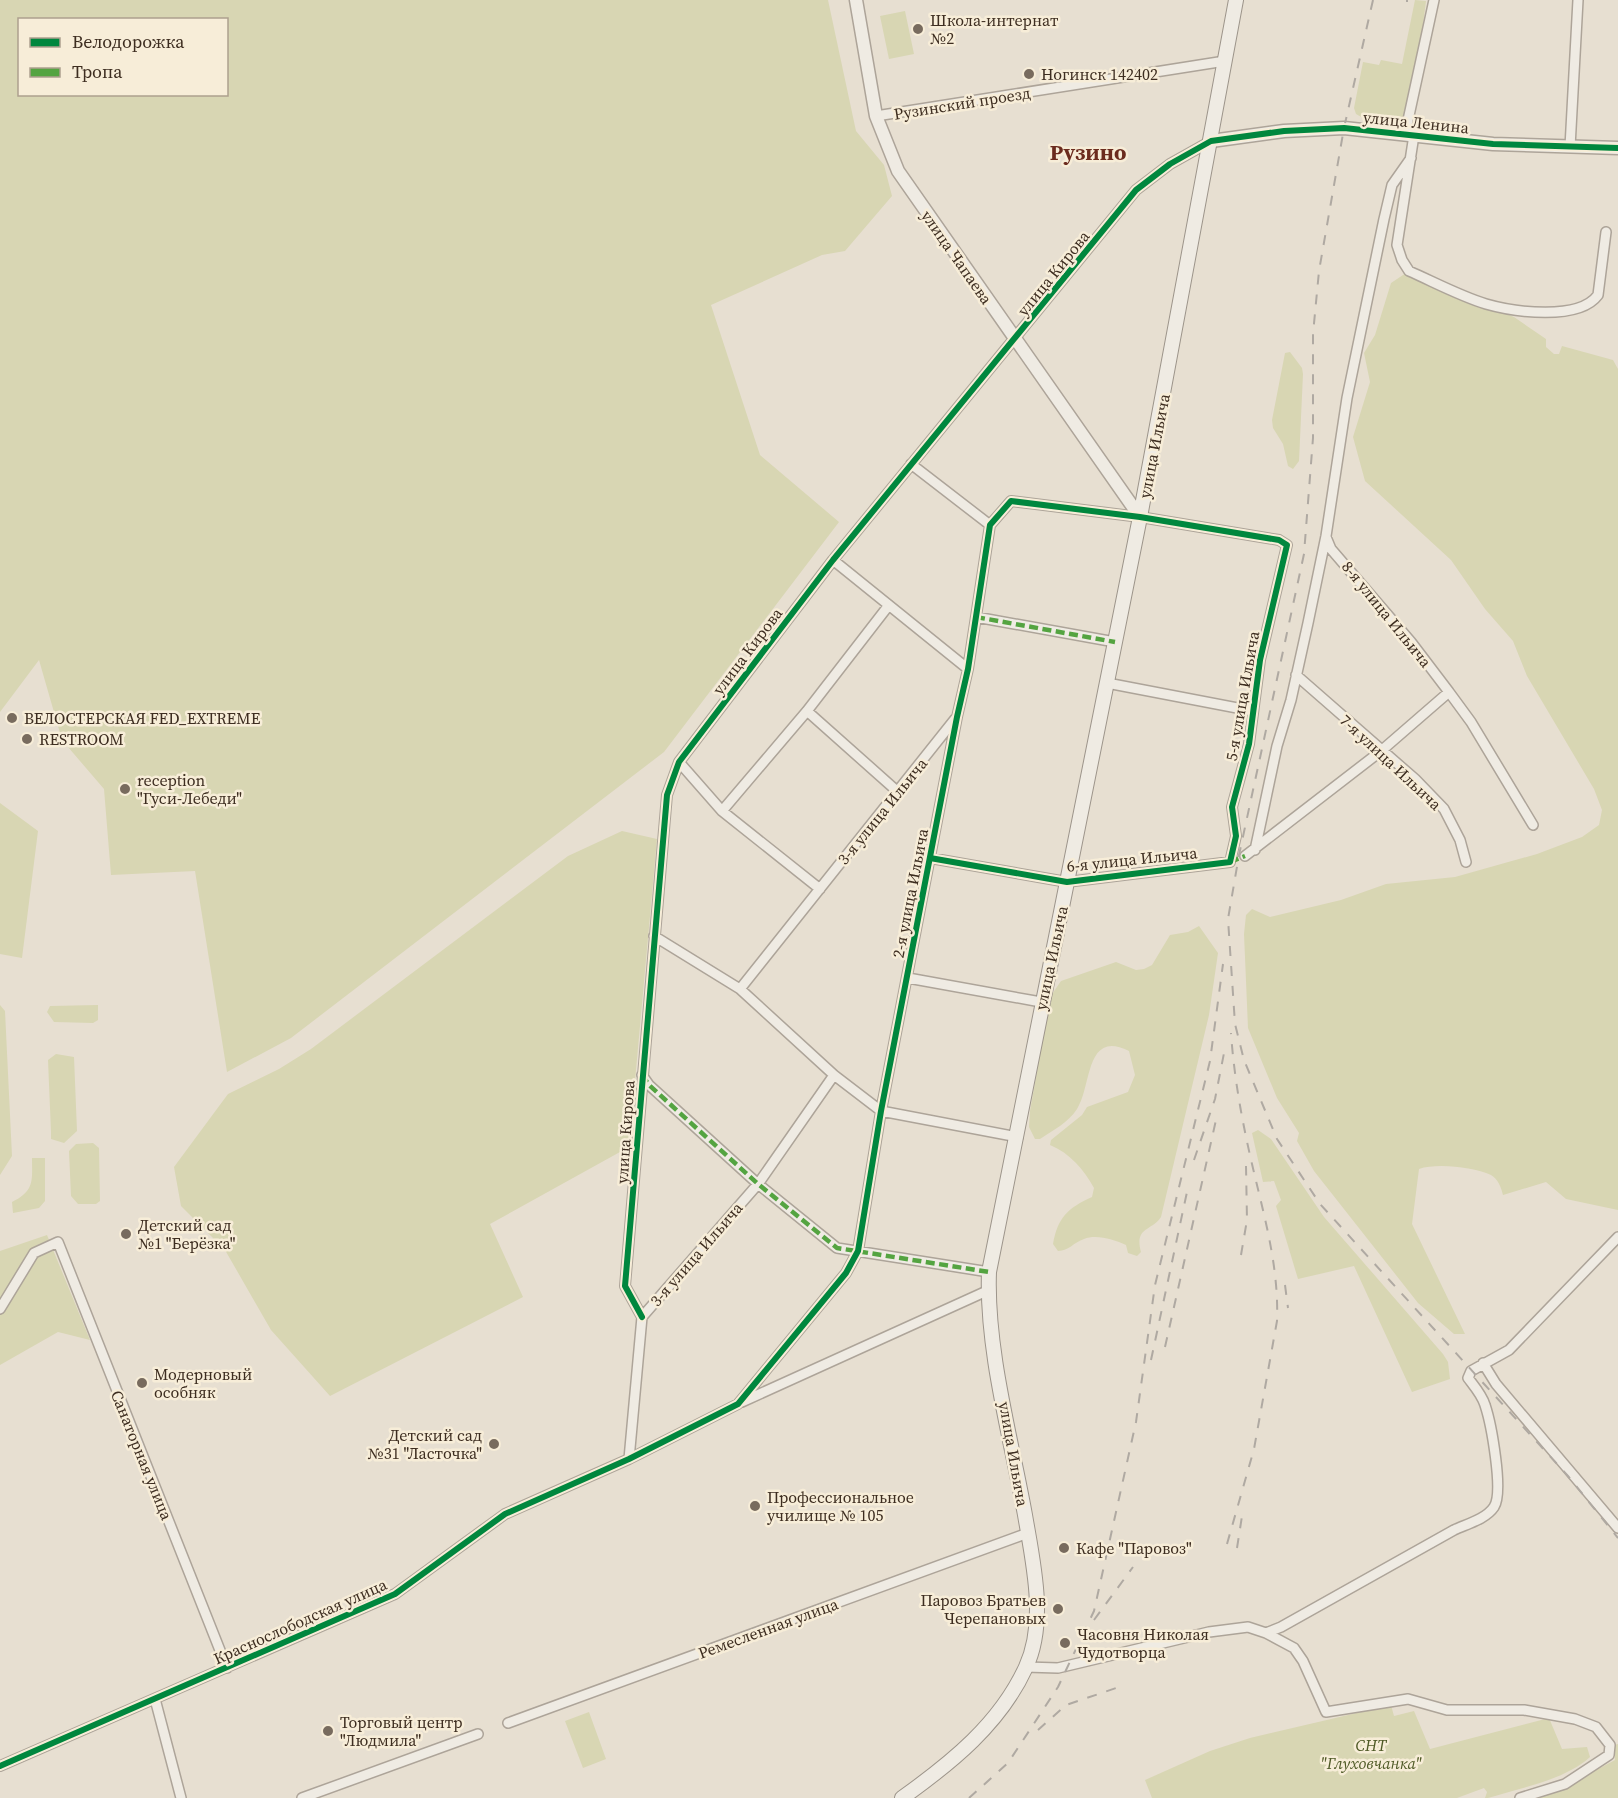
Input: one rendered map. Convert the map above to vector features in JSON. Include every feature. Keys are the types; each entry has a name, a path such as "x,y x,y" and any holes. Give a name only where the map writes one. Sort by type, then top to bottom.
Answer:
{"main road":[{"name":"улица Ильича","path":"902,1798 952,1761 995,1716 1026,1667 1033,1646 1037,1623 1028,1533 994,1344 988,1290 989,1272 1018,1137 1041,1002 1140,517 1236,0"}],"street":[{"name":"улица Чапаева","path":"855,0 876,116 898,171 1140,517"},
{"path":"1434,0 1409,135 1411,158 1398,226 1397,245 1402,261 1409,271 1485,304 1555,312 1580,309 1592,303 1601,283 1606,232"},
{"path":"1570,147 1578,0"},
{"name":"Рузинский проезд","path":"876,116 1225,61"},
{"name":"улица Ленина","path":"1211,141 1284,131 1344,128 1493,144 1618,148"},
{"name":"улица Кирова","path":"642,1317 625,1286 667,795 679,762 833,560 1015,341 1136,190 1170,164 1211,141"},
{"path":"1255,850 1326,537 1343,421 1384,219 1392,185 1411,158"},
{"path":"911,464 990,525 1011,501 1140,517"},
{"name":"5-я улица Ильича","path":"1140,517 1279,540 1287,545 1260,660 1249,744 1232,807 1236,836 1230,862"},
{"name":"2-я улица Ильича","path":"629,1459 738,1404 846,1273 858,1251 881,1111 968,669 990,525"},
{"name":"8-я улица Ильича","path":"1326,537 1330,549 1412,642 1449,692"},
{"path":"833,560 968,669"},
{"path":"722,811 807,711 889,605"},
{"path":"976,617 1115,642"},
{"name":"7-я улица Ильича","path":"1296,675 1415,779 1444,809 1460,840 1466,862"},
{"path":"1107,683 1253,711"},
{"path":"1245,856 1308,805 1381,751 1449,692 1471,722 1533,825"},
{"path":"807,711 898,792"},
{"name":"3-я улица Ильича","path":"740,989 957,717"},
{"path":"679,762 722,811 820,889"},
{"name":"6-я улица Ильича","path":"930,858 1067,882 1230,862"},
{"path":"654,936 740,989 834,1076 881,1111 1018,1137"},
{"path":"908,978 1041,1002"},
{"path":"642,1075 758,1184 837,1248 989,1272"},
{"name":"3-я улица Ильича","path":"629,1459 642,1317 758,1184 834,1076"},
{"path":"1266,1633 1281,1627 1454,1530 1484,1517 1495,1506 1497,1491 1494,1448 1485,1404 1468,1377 1473,1368 1509,1350 1618,1237"},
{"name":"Санаторная улица","path":"0,1309 34,1253 58,1242 227,1668"},
{"path":"738,1404 988,1290"},
{"path":"1483,1363 1496,1384 1618,1528"},
{"name":"Краснослободская улица","path":"0,1766 395,1594 505,1514 629,1459"},
{"name":"Ремесленная улица","path":"508,1723 1028,1533"},
{"path":"1026,1667 1058,1668 1209,1632 1248,1627 1266,1633 1294,1648 1303,1661 1326,1712 1408,1699 1447,1710 1524,1710 1596,1727 1610,1745 1609,1755 1565,1784 1520,1798"},
{"path":"155,1699 181,1798"},
{"path":"302,1798 478,1734"}],"green space":[{"path":"0,0 828,0 856,131 884,165 892,196 845,251 822,255 711,305 760,455 839,522 664,752 291,1038 227,1072 195,871 111,875 104,789 62,740 39,660 0,712"},
{"path":"1415,0 1426,1 1405,119 1387,122 1361,117 1356,114 1354,108 1363,62 1379,65 1381,60 1402,64"},
{"path":"905,11 914,54 889,59 880,16"},
{"path":"1409,271 1514,317 1546,339 1546,347 1554,354 1559,354 1562,346 1613,360 1618,369 1618,1210 1566,1199 1546,1182 1503,1195 1496,1179 1483,1172 1445,1166 1419,1169 1412,1224 1465,1334 1454,1334 1418,1303 1314,1171 1297,1141 1299,1133 1277,1098 1248,1028 1244,934 1246,915 1252,909 1270,917 1341,900 1386,884 1455,877 1537,854 1582,837 1599,825 1602,810 1594,789 1527,676 1513,641 1485,609 1451,560 1365,481 1353,437 1370,382 1364,353 1375,335 1391,283"},
{"path":"1290,352 1302,368 1303,374 1299,461 1293,469 1288,466 1283,444 1273,428 1272,420 1285,353"},
{"path":"0,803 38,831 22,958 0,954"},
{"path":"622,831 657,839 629,1147 490,1224 523,1297 330,1396 271,1330 225,1250 181,1206 174,1167 228,1094 279,1069 311,1049 568,856"},
{"path":"1199,926 1218,953 1209,1015 1161,1217 1142,1234 1139,1244 1141,1252 1137,1256 1128,1253 1126,1245 1100,1237 1084,1239 1065,1250 1058,1251 1053,1244 1061,1220 1076,1205 1092,1197 1094,1188 1076,1163 1050,1145 1051,1140 1082,1115 1087,1107 1128,1092 1135,1075 1129,1051 1115,1046 1104,1048 1092,1063 1077,1109 1065,1122 1040,1139 1035,1139 1029,1127 1030,1111 1050,997 1061,981 1116,962 1136,970 1144,969 1152,965 1170,935 1188,932"},
{"path":"0,1005 5,1011 12,1156 0,1175"},
{"path":"98,1005 98,1020 93,1023 54,1022 47,1012 50,1006"},
{"path":"56,1054 74,1057 77,1131 64,1143 51,1139 48,1060"},
{"path":"1258,1130 1271,1139 1324,1217 1443,1354 1448,1362 1450,1379 1412,1392 1354,1266 1298,1279 1276,1206 1281,1200 1274,1181 1263,1182 1252,1133"},
{"path":"93,1143 99,1148 100,1201 96,1204 78,1204 71,1196 69,1151 76,1144"},
{"path":"32,1158 45,1158 45,1201 39,1208 13,1213 12,1202 25,1194 31,1184"},
{"path":"47,1235 90,1340 58,1332 0,1365 0,1251"},
{"name":"СНТ \"Глуховчанка\"","path":"1391,1705 1394,1716 1414,1711 1430,1749 1549,1718 1562,1749 1587,1747 1590,1757 1568,1772 1528,1787 1488,1798 1485,1798 1487,1792 1484,1788 1457,1798 1152,1798 1145,1780 1210,1751 1250,1738"},
{"path":"589,1712 606,1759 583,1768 565,1721"},
{"path":"1618,1744 1618,1798 1535,1798 1561,1789 1615,1760 1614,1745"}],"railway":[{"path":"1373,0 1344,128 1319,271 1313,334 1313,438 1304,554 1239,855 1228,919 1235,1024 1244,1060 1277,1139 1320,1204 1568,1476 1618,1538"},
{"path":"969,1798 1008,1763 1058,1687 1094,1611 1136,1422 1155,1285 1210,1061 1223,964"},
{"path":"1227,1544 1254,1449 1277,1321 1273,1261 1248,1148 1234,1066 1231,1033"},
{"path":"1194,1160 1215,1099 1225,1048"},
{"path":"1165,1347 1216,1120"},
{"path":"1241,1255 1247,1220 1246,1166"},
{"path":"1151,1360 1187,1192"},
{"path":"1285,1285 1288,1308"},
{"path":"1237,1548 1242,1516"},
{"path":"1094,1620 1133,1567"},
{"path":"1038,1730 1066,1705 1125,1685"}],"marked path":[{"path":"976,617 1115,642"},
{"path":"1230,862 1245,856"},
{"path":"642,1075 649,1085 758,1184 837,1248 989,1272"}],"cycle path":[{"path":"642,1317 625,1286 667,795 679,762 833,560 1136,190 1170,164 1211,141 1284,131 1344,128 1493,144 1618,148"},
{"path":"0,1766 395,1594 505,1514 629,1459 738,1404 846,1273 858,1251 881,1111 957,717 968,669 990,525 1011,501 1140,517 1279,540 1287,545 1260,660 1249,744 1232,807 1236,836 1230,862 1067,882 930,858"}],"place":[{"name":"Школа-интернат №2","path":"918,29"},
{"name":"Ногинск 142402","path":"1029,74"},
{"name":"ВЕЛОСТЕРСКАЯ FED_EXTREME","path":"12,718"},
{"name":"RESTROOM","path":"27,739"},
{"name":"reception \"Гуси-Лебеди\"","path":"125,789"},
{"name":"Детский сад №1 \"Берёзка\"","path":"126,1234"},
{"name":"Модерновый особняк","path":"142,1383"},
{"name":"Детский сад №31 \"Ласточка\"","path":"494,1444"},
{"name":"Профессиональное училище № 105","path":"755,1506"},
{"name":"Кафе \"Паровоз\"","path":"1064,1548"},
{"name":"Паровоз Братьев Черепановых","path":"1058,1609"},
{"name":"Часовня Николая Чудотворца","path":"1065,1643"},
{"name":"Торговый центр \"Людмила\"","path":"328,1731"}],"district":[{"name":"Рузино","path":"1088,152"}]}
